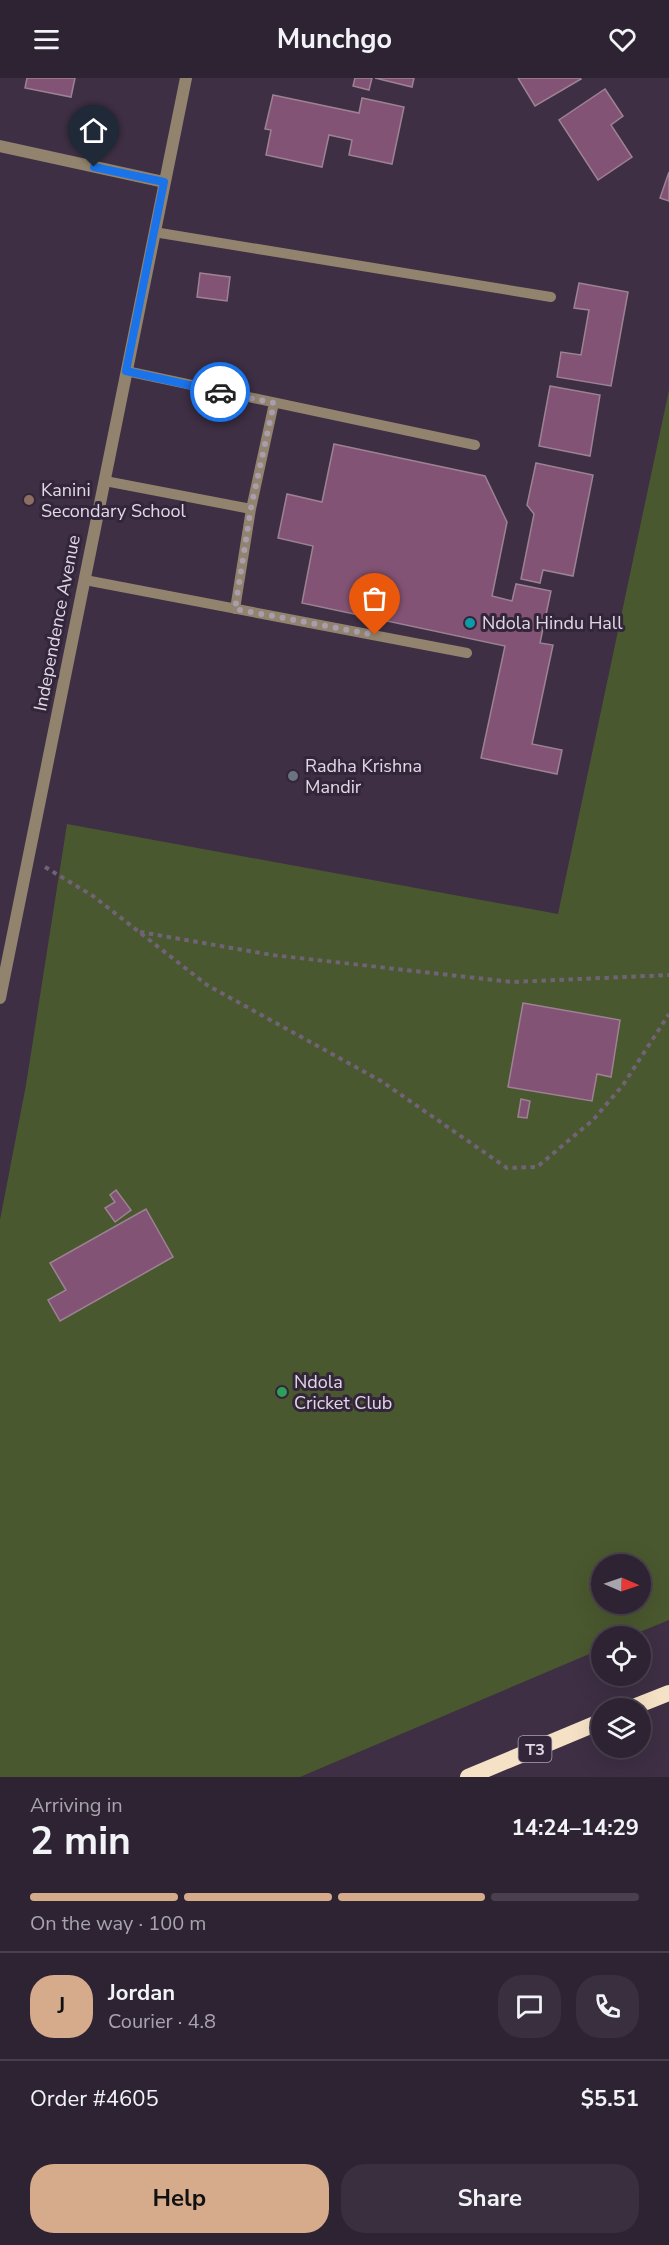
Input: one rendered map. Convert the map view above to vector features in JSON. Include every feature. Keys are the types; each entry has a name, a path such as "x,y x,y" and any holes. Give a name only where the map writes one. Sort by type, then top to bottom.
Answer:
{"highway":[{"path":"651,1700 669,1693"},
{"name":"T3","path":"468,1777 591,1726"}],"street":[{"name":"Independence Avenue","path":"0,998 186,78"},
{"path":"0,146 164,182"}],"lane":[{"path":"154,232 551,297"},
{"path":"126,371 475,445"},
{"path":"235,609 251,508 274,403"},
{"path":"105,481 251,508"},
{"path":"85,580 467,653"}],"path":[{"path":"29,858 93,896 207,985 381,1082 507,1168 537,1167 593,1120 623,1085 669,1014"},
{"path":"139,932 272,955 513,982 669,975"}],"green space":[{"path":"669,390 669,1620 651,1627 591,1626 591,1653 300,1777 0,1777 0,1220 26,1085 67,824 558,914"}],"building":[{"path":"27,78 75,78 71,97 25,88"},
{"path":"355,78 372,78 369,90 353,86"},
{"path":"375,78 414,78 412,87"},
{"path":"518,78 580,78 581,79 535,106"},
{"path":"605,89 623,116 611,125 632,157 598,180 559,120"},
{"path":"273,95 359,113 362,98 404,107 392,164 349,155 352,140 329,135 322,167 266,155 271,130 265,129"},
{"path":"669,172 669,201 660,198"},
{"path":"200,273 230,277 227,301 197,297"},
{"path":"579,283 628,292 611,386 557,377 561,352 581,355 589,310 574,308"},
{"path":"550,386 600,395 590,456 539,446"},
{"name":"Ndola Hindu Hall","path":"334,444 485,476 507,522 492,596 512,601 516,584 551,591 540,643 553,645 532,744 562,750 557,774 481,758 505,646 302,603 313,546 278,538 287,494 322,502"},
{"path":"536,463 593,475 573,576 543,570 540,583 521,579 534,514 527,505"},
{"path":"523,1003 620,1020 611,1077 597,1074 592,1101 508,1087"},
{"path":"521,1099 530,1101 527,1118 518,1117"},
{"path":"116,1190 131,1210 115,1222 105,1208 115,1202 110,1195"},
{"path":"146,1209 173,1257 60,1321 48,1300 66,1290 50,1263"}],"way so far":[{"path":"220,392 274,403 251,508 235,609 375,635"}],"place":[{"name":"Kanini Secondary School","path":"29,500"},
{"name":"Ndola Hindu Hall","path":"470,623"},
{"name":"Radha Krishna Mandir","path":"293,776"},
{"name":"Ndola Cricket Club","path":"282,1392"}],"route":[{"path":"94,167 164,182 126,371 220,392"}]}
